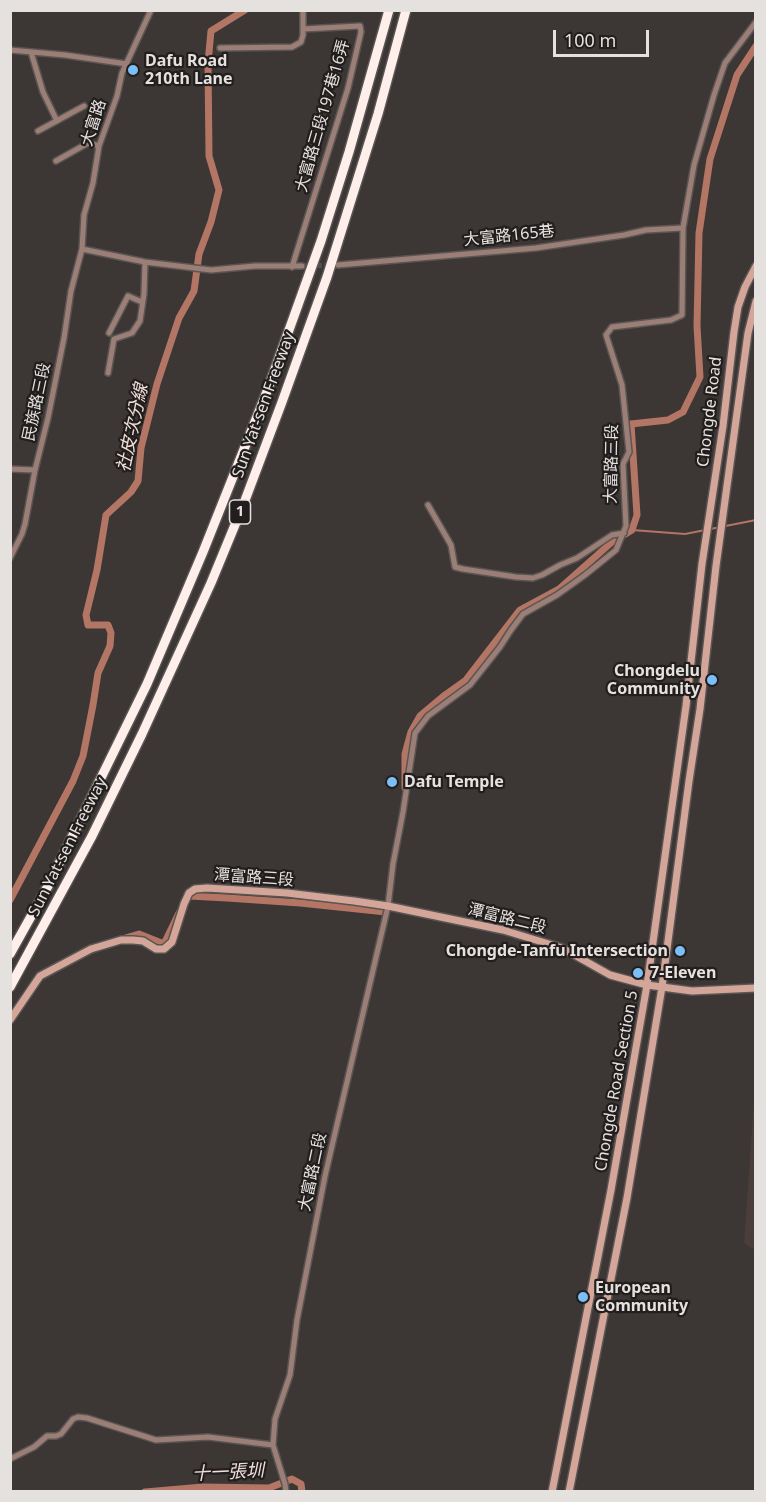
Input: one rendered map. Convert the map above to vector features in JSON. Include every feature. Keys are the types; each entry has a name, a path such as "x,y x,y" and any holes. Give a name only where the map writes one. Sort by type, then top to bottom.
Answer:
{"highway":[{"name":"Sun Yat-sen Freeway","path":"10,954 48,886 142,694 203,552 266,394 321,241 389,10"},
{"name":"Sun Yat-sen Freeway","path":"10,987 92,836 142,734 211,583 244,503 327,277 378,114 406,10"}],"street":[{"name":"大富路","path":"82,249 84,215 99,146 117,96 122,73 152,10"},
{"path":"220,48 292,47 301,42 303,10"},
{"name":"大富路三段","path":"624,533 626,526 623,464 629,452 627,425 622,385 606,335 612,327 671,320 682,315 682,228 694,165 725,63 756,22"},
{"name":"大富路三段197巷16弄","path":"292,267 342,107 361,32 360,26 303,29"},
{"path":"10,50 127,64"},
{"path":"31,52 44,92 57,121"},
{"path":"38,131 84,106"},
{"path":"56,160 88,143 99,146"},
{"name":"大富路165巷","path":"338,265 536,248 646,230 682,228"},
{"path":"82,249 145,262 212,270 255,266 302,267"},
{"name":"民族路三段","path":"10,558 22,534 48,418 71,291 82,249"},
{"path":"108,373 114,339 132,333 140,321 145,262"},
{"name":"Chongde Road","path":"702,564 738,307 745,286 756,266"},
{"path":"109,333 128,296 142,302"},
{"name":"Chongde Road","path":"716,566 748,333 756,301"},
{"path":"10,469 35,470"},
{"path":"428,505 451,545 455,567 506,576 533,578 542,575 577,558 612,535 624,533"},
{"path":"388,906 415,733 428,716 470,685 523,614 557,595 585,575 616,549 624,533"},
{"name":"Chongde Road Section 5","path":"552,1491 611,1190 647,985 686,706 702,564"},
{"name":"Chongde Road Section 5","path":"569,1491 627,1198 662,987 700,709 716,566"},
{"name":"潭富路三段","path":"10,1020 40,976 91,949 121,940 133,940 143,941 156,949 164,950 172,942 189,893 195,889 322,896 388,906"},
{"name":"潭富路二段","path":"388,906 503,930 562,948 610,975 647,985 692,991 756,988"},
{"name":"大富路二段","path":"286,1491 273,1445 274,1419 290,1375 297,1320 324,1176 388,906"},
{"path":"10,1459 33,1447 47,1436 61,1434 73,1419 78,1417 156,1440 208,1437 273,1445"}],"shaded area":[{"path":"755,1086 755,1249 744,1242"}],"waterway":[{"name":"社皮次分線","path":"10,900 73,781 83,756 98,673 110,646 111,633 108,625 88,625 86,615 97,570 106,515 131,492 138,481 141,448 157,384 179,318 194,291 199,254 211,222 219,190 209,156 208,63 211,31 245,10"},
{"path":"405,788 405,754 411,732 420,716 466,680 520,610 559,589 612,542 632,530 637,515 631,424 668,420 683,412 700,377 697,326 699,233 710,159 737,75 756,46"},
{"path":"632,530 685,534 756,520"},
{"path":"186,901 189,896 227,898 386,912 387,906"},
{"path":"122,939 139,934 164,944 179,913"},
{"name":"十一張圳","path":"145,1492 203,1487 269,1488 292,1479 301,1484 302,1492"}],"tunnel":[{"path":"302,266 333,265"}],"place":[{"name":"Dafu Road 210th Lane","path":"133,70"},
{"name":"Chongdelu Community","path":"712,680"},
{"name":"Dafu Temple","path":"392,782"},
{"name":"Chongde-Tanfu Intersection","path":"680,951"},
{"name":"7-Eleven","path":"638,973"},
{"name":"European Community","path":"583,1297"}]}
